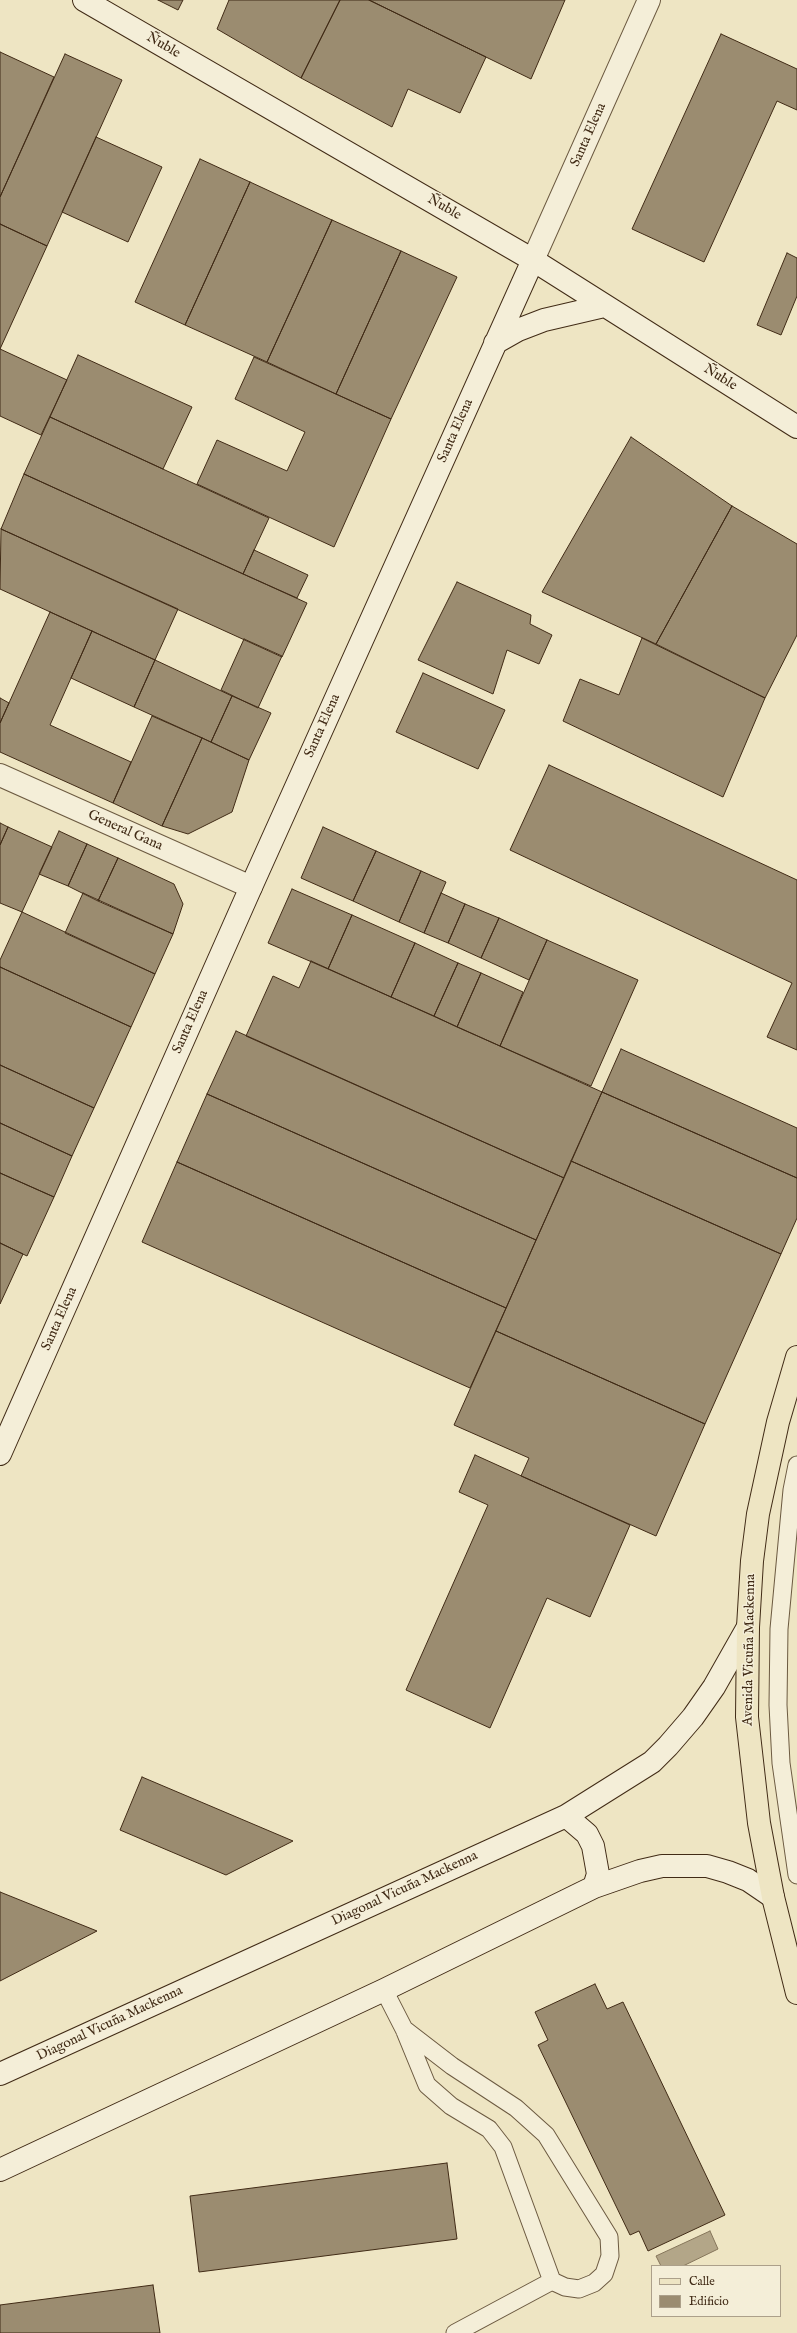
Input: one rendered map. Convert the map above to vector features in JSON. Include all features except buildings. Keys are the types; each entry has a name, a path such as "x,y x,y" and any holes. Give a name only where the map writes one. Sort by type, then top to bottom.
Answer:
{"main road":[{"name":"Ñuble","path":"84,0 532,260 797,427"},
{"name":"Santa Elena","path":"0,1454 251,887 649,0"},
{"path":"495,343 518,330 544,320 604,306"},
{"name":"General Gana","path":"0,775 251,887"},
{"name":"Avenida Vicuña Mackenna","path":"797,1356 778,1422 758,1514 752,1561 748,1627 746,1717 759,1823 773,1897 797,1993"},
{"name":"Diagonal Vicuña Mackenna","path":"0,2074 566,1816 652,1762 668,1746 693,1717 714,1687 748,1627"},
{"path":"566,1816 587,1834 594,1846 598,1874 594,1887"},
{"path":"0,2170 384,1990 594,1887 640,1871 662,1866 707,1866 748,1880 773,1897"}],"lane":[{"path":"797,1465 792,1490 779,1629 778,1698 781,1764 797,1875"},
{"path":"384,1990 404,2030 427,2084 451,2106 489,2129 503,2147 552,2281 565,2287 579,2289 594,2283 604,2274 610,2256 609,2238 546,2135 516,2108 452,2066 404,2030"},
{"path":"455,2333 552,2281"}],"shaded area":[{"path":"710,2231 718,2249 685,2265 660,2265 656,2256"}]}
